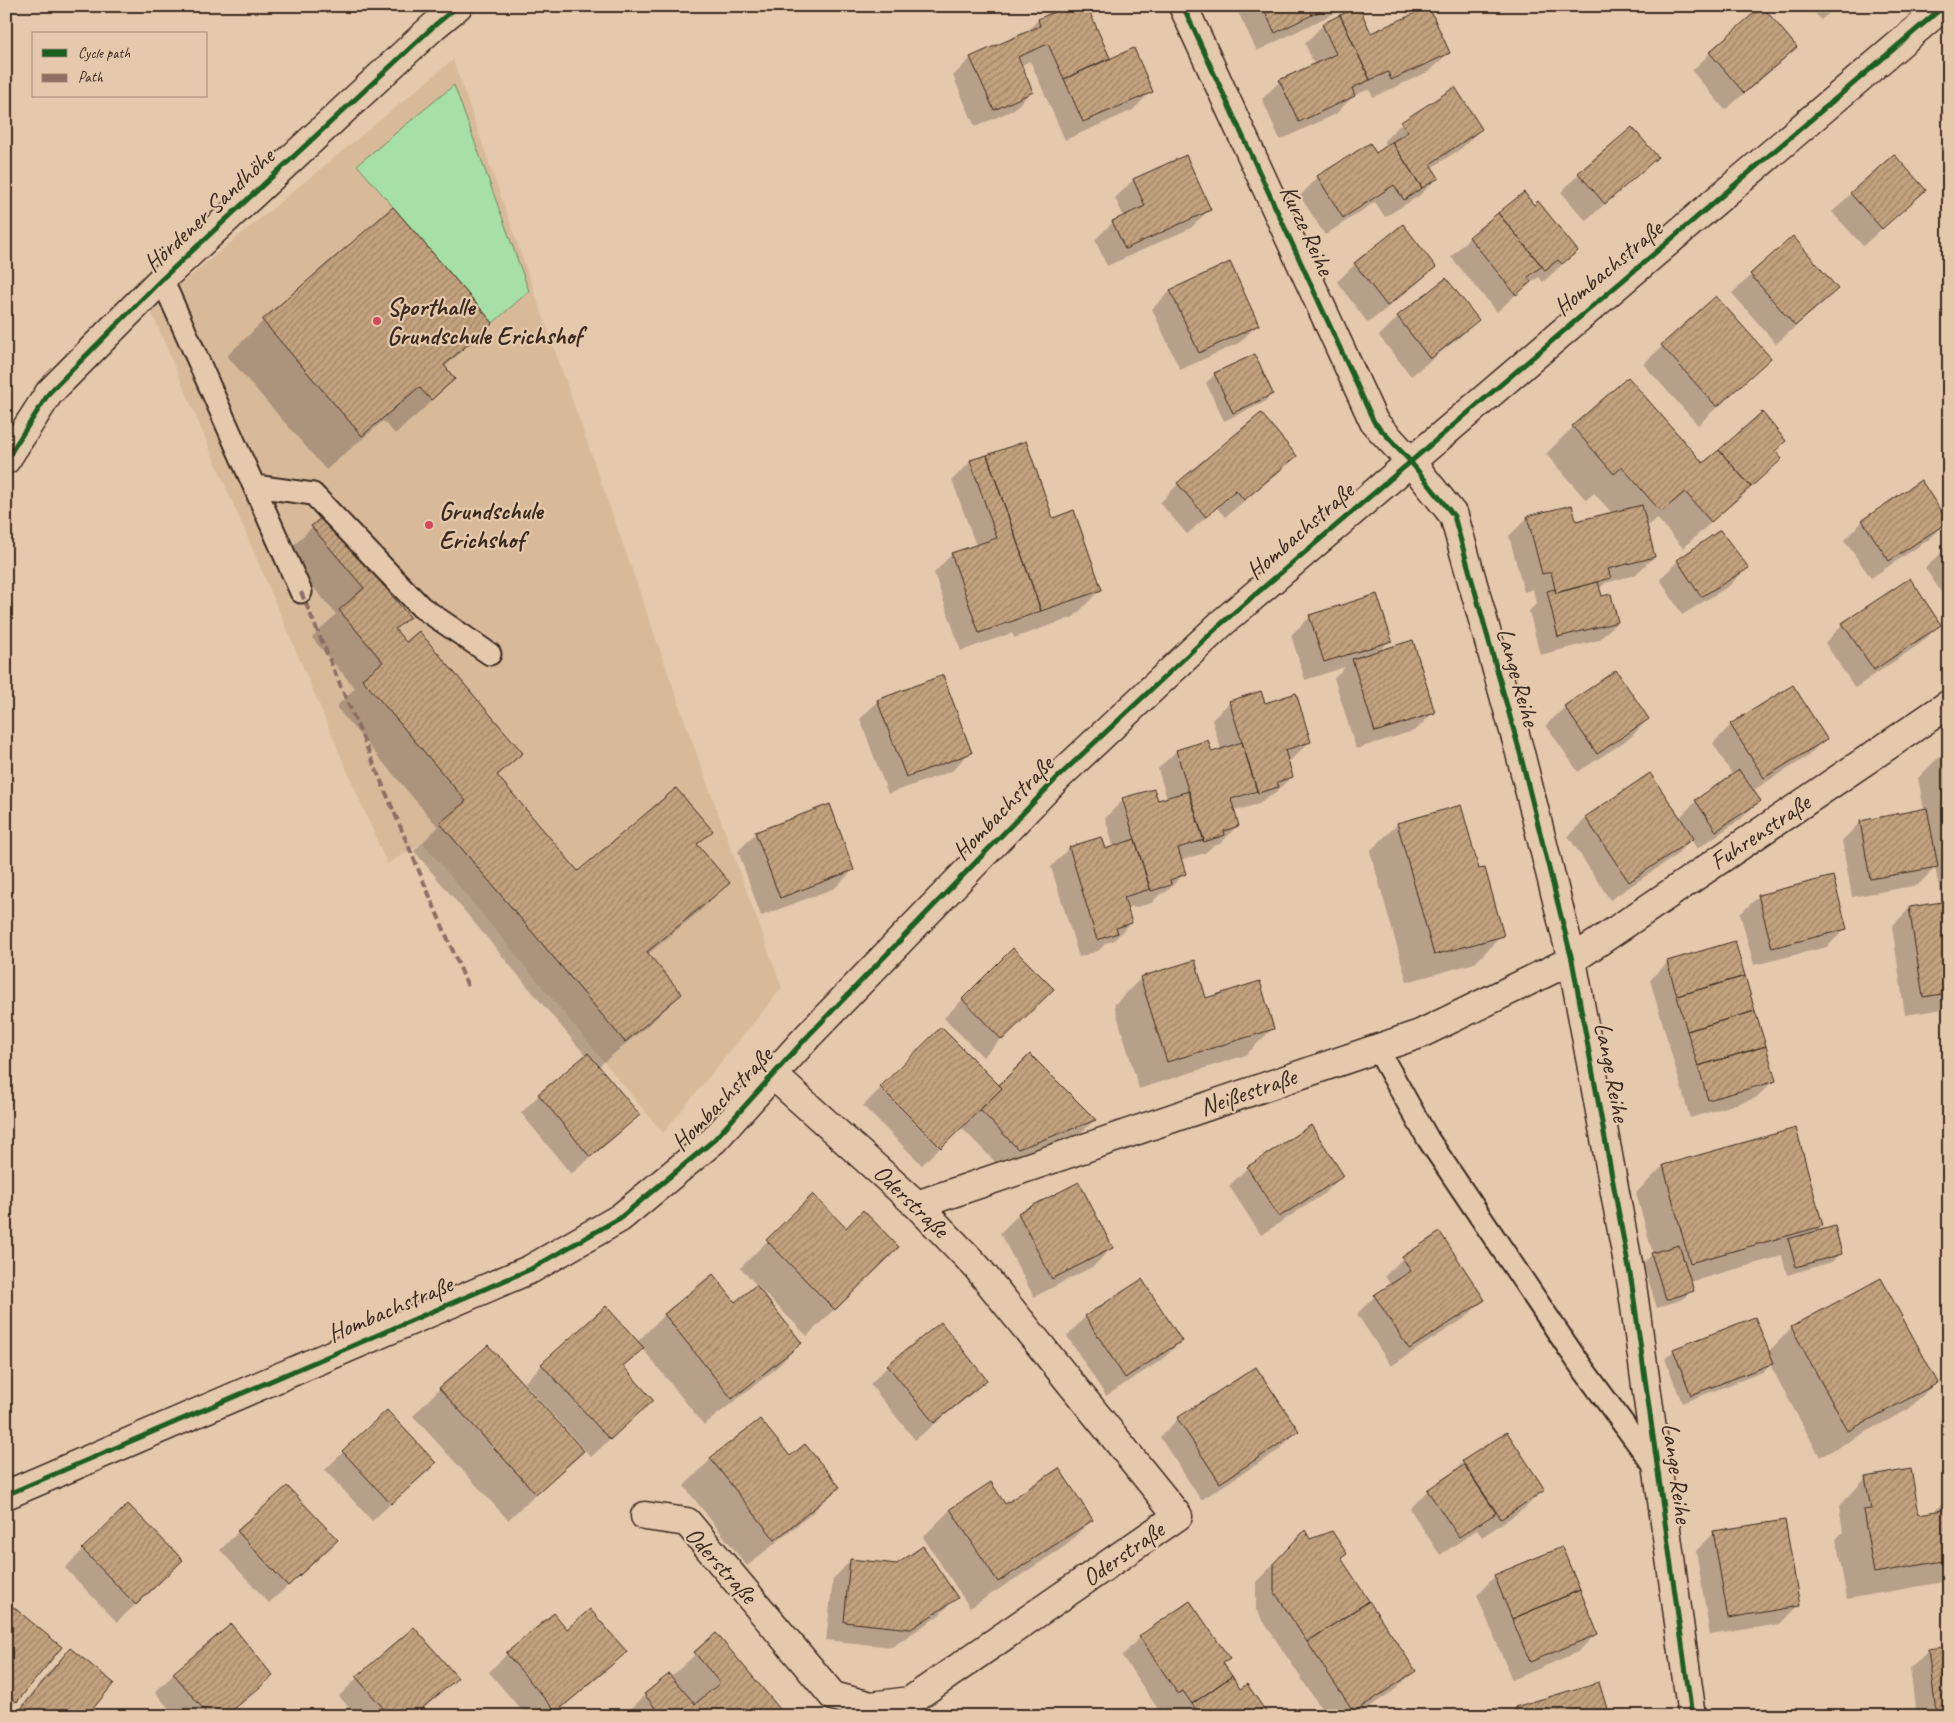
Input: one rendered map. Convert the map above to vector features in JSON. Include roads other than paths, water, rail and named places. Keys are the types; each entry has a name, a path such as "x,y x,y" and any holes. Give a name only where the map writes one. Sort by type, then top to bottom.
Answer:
{"street":[{"name":"Hördener Sandhöhe","path":"6,460 49,393 162,279 458,6"},
{"name":"Kurze Reihe","path":"1183,6 1374,422 1410,461"},
{"name":"Hombachstraße","path":"6,1495 531,1269 620,1218 714,1140 808,1036 1058,777 1222,623 1944,6"},
{"name":"Lange Reihe","path":"1410,461 1454,516 1519,749 1572,960 1632,1285 1692,1716"},
{"name":"Fuhrenstraße","path":"1572,960 1949,704"},
{"name":"Neißestraße","path":"917,1205 1420,1034 1572,960"},
{"name":"Oderstraße","path":"645,1516 687,1522 834,1696 871,1706 910,1701 1178,1516 976,1266 917,1205 773,1075"}],"lane":[{"path":"162,279 301,592"},
{"path":"255,486 313,494 421,607 490,654"},
{"path":"1377,1048 1428,1139 1578,1362 1658,1471"}],"place":[{"name":"Sporthalle Grundschule Erichshof","path":"377,321"},
{"name":"Grundschule Erichshof","path":"429,525"}]}
